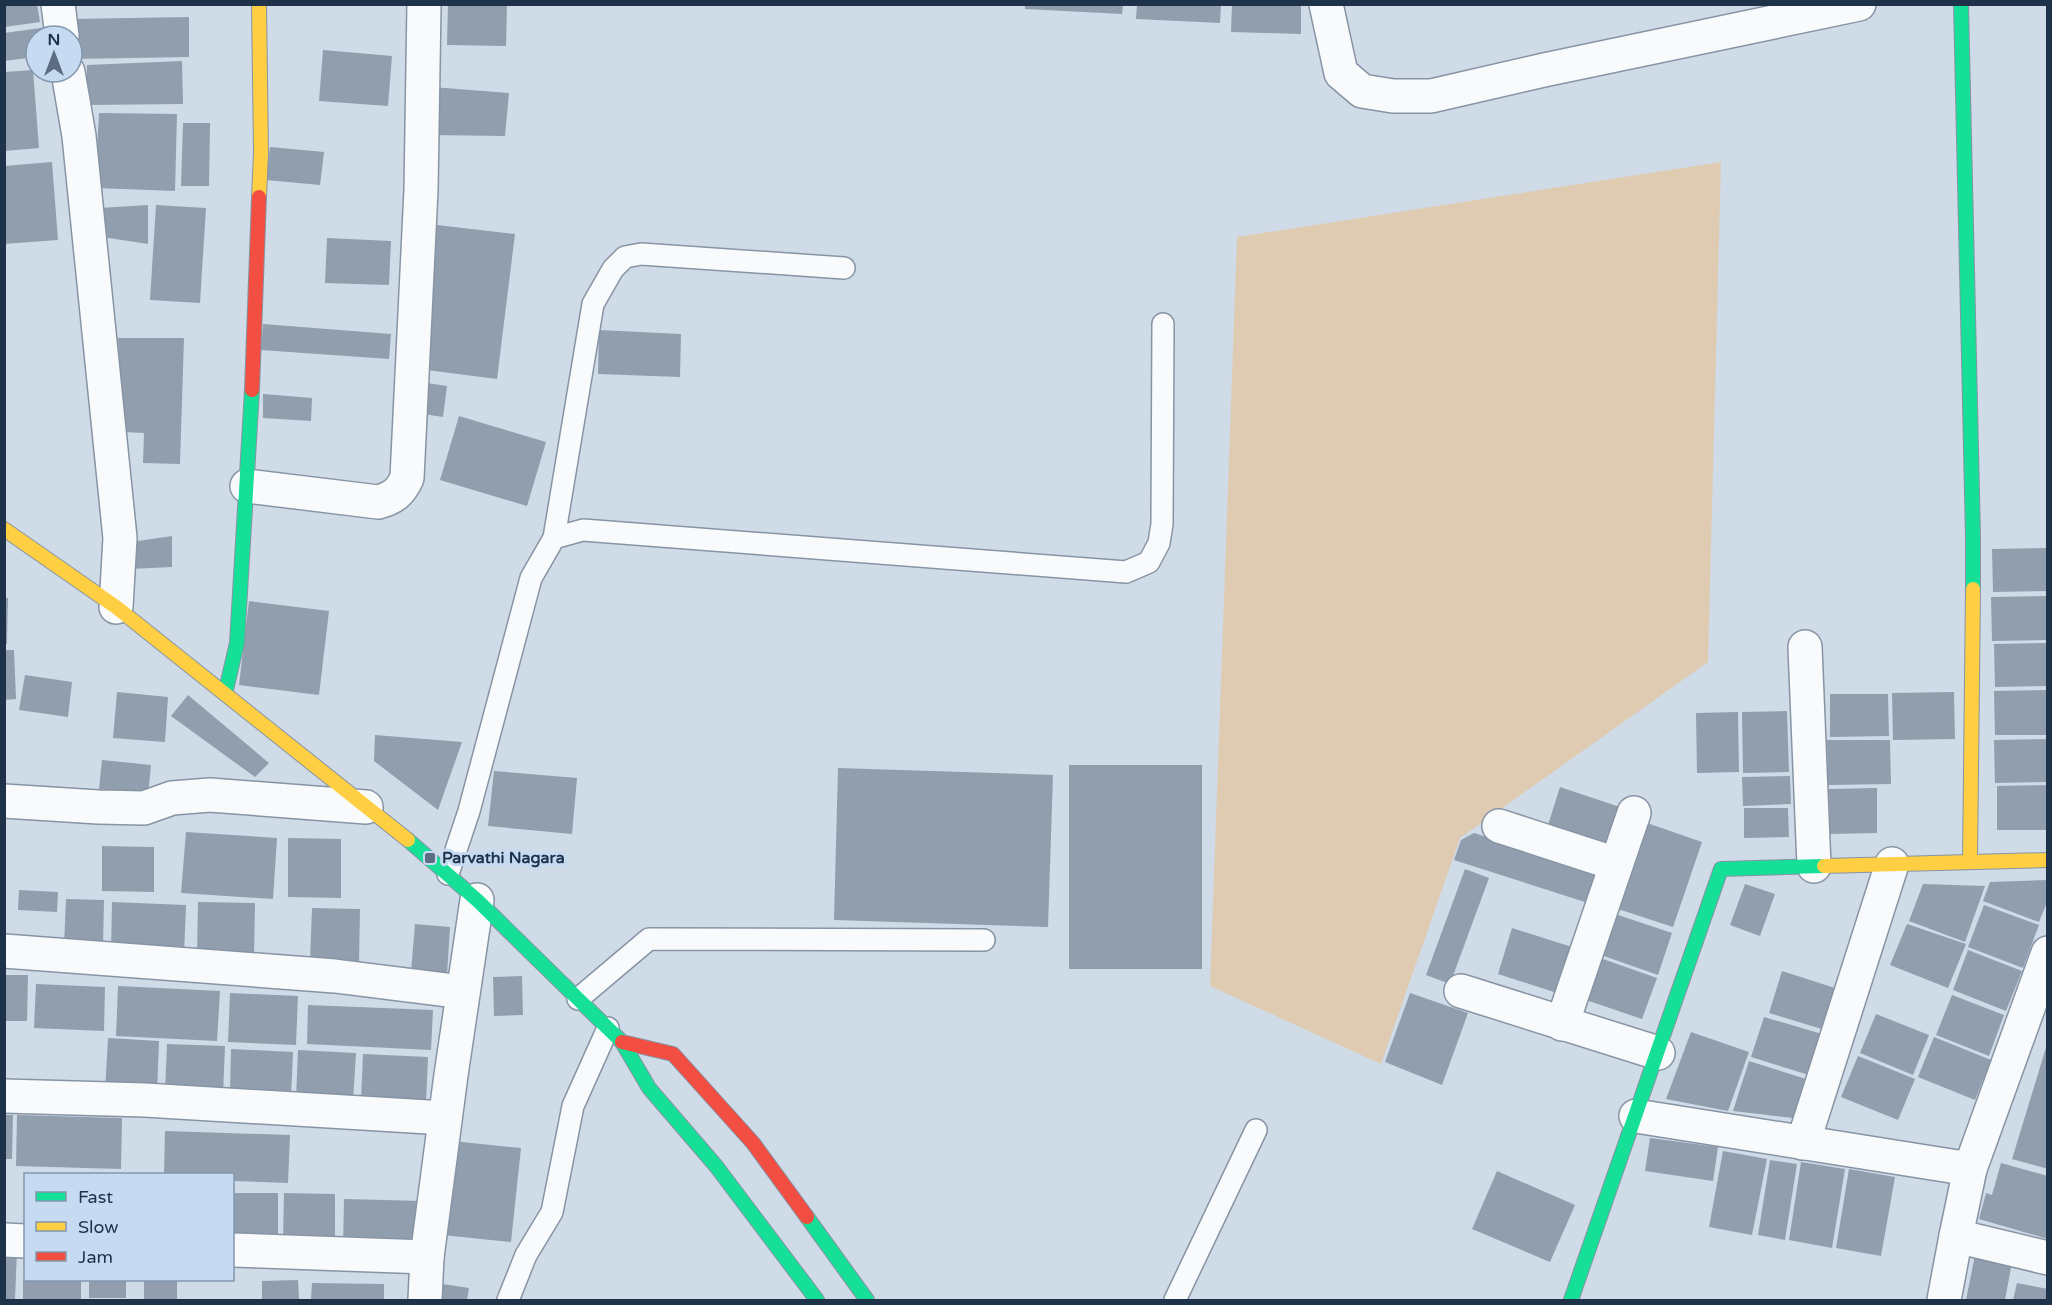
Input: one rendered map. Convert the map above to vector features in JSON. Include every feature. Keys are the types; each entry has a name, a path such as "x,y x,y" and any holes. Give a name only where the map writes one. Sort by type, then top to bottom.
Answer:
{"street":[{"path":"58,4 60,24"},
{"path":"225,694 237,643 253,381 261,153 259,4"},
{"path":"247,486 378,502 391,499 402,489 407,478 421,190 424,4"},
{"path":"1326,4 1341,73 1362,91 1393,96 1431,96 1859,4"},
{"path":"1961,4 1973,537 1970,862"},
{"path":"70,84 79,136 120,538 116,607"},
{"path":"4,530 116,607 366,807 477,900 615,1035 649,1088 716,1166 817,1300"},
{"path":"1805,647 1814,866"},
{"path":"4,801 144,808 172,798 210,795 366,807"},
{"path":"1562,1024 1634,813"},
{"path":"1499,826 1616,864"},
{"path":"1570,1300 1721,869 2048,860"},
{"path":"1803,1143 1892,864"},
{"path":"425,1300 427,1257 445,1118 477,900"},
{"path":"4,951 336,976 463,992"},
{"path":"1944,1300 1970,1169 2048,953"},
{"path":"1461,991 1658,1053"},
{"path":"615,1035 673,1054 753,1143 867,1300"},
{"path":"4,1096 145,1100 445,1118"},
{"path":"1636,1116 1970,1169"},
{"path":"1956,1236 2048,1258"},
{"path":"4,1240 24,1241"},
{"path":"234,1250 427,1257"}],"lane":[{"path":"448,874 469,811 531,578 554,538 593,304 613,269 624,257 641,254 844,268"},
{"path":"554,538 583,530 1126,572 1149,562 1159,543 1162,524 1163,324"},
{"path":"578,999 649,939 984,940"},
{"path":"508,1300 526,1255 552,1212 573,1106 615,1035"},
{"path":"1175,1300 1256,1130"}],"shaded area":[{"path":"1721,162 1708,662 1460,838 1381,1064 1210,986 1237,237"}],"building":[{"path":"5,4 37,4 40,22 5,27"},
{"path":"448,4 507,4 506,46 447,45"},
{"path":"1025,4 1123,4 1122,14 1025,9"},
{"path":"1137,4 1221,4 1220,23 1136,19"},
{"path":"1232,4 1301,4 1301,34 1231,32"},
{"path":"189,17 189,57 84,59 84,24 71,24 71,19"},
{"path":"24,30 24,58 4,61 4,33"},
{"path":"323,50 392,56 388,106 319,101"},
{"path":"182,61 183,104 86,105 87,65"},
{"path":"24,71 24,84 34,84 39,148 4,151 4,72"},
{"path":"432,87 509,93 505,136 429,135"},
{"path":"99,113 177,114 175,191 95,188"},
{"path":"183,123 210,123 209,186 181,186"},
{"path":"270,147 324,152 320,185 266,180"},
{"path":"52,162 58,240 4,244 4,166"},
{"path":"148,205 148,244 102,237 100,208"},
{"path":"156,205 206,208 200,303 150,300"},
{"path":"437,225 515,234 497,379 419,369"},
{"path":"327,238 391,241 389,285 325,283"},
{"path":"263,324 391,334 389,359 261,350"},
{"path":"599,330 681,334 680,377 598,374"},
{"path":"118,338 184,338 180,464 143,463 144,433 123,432"},
{"path":"420,382 447,386 443,417 416,413"},
{"path":"263,394 312,398 311,421 263,418"},
{"path":"459,416 546,442 527,506 440,480"},
{"path":"172,536 172,567 130,569 131,542"},
{"path":"2048,548 2048,591 1993,592 1992,549"},
{"path":"2048,596 2048,640 1992,641 1991,597"},
{"path":"4,598 8,598 7,644 4,644"},
{"path":"249,601 329,611 319,695 239,685"},
{"path":"2048,643 2048,686 1995,687 1994,644"},
{"path":"4,650 14,650 16,699 4,700"},
{"path":"25,675 72,682 68,717 19,710"},
{"path":"2048,690 2048,735 1995,735 1994,691"},
{"path":"117,692 168,697 165,742 113,738"},
{"path":"1954,692 1955,739 1893,740 1892,693"},
{"path":"1830,694 1888,694 1889,736 1830,737"},
{"path":"188,695 269,763 255,777 171,716"},
{"path":"1787,711 1789,772 1743,773 1742,712"},
{"path":"1738,712 1739,772 1697,773 1696,713"},
{"path":"375,735 462,742 438,810 374,761"},
{"path":"2048,739 2048,782 1995,783 1994,740"},
{"path":"1827,740 1890,740 1891,784 1828,785"},
{"path":"102,760 151,765 148,795 99,789"},
{"path":"1069,765 1202,765 1202,969 1069,969"},
{"path":"838,768 1053,775 1048,927 834,920"},
{"path":"494,771 577,778 572,834 488,826"},
{"path":"1790,776 1791,804 1743,806 1742,777"},
{"path":"2048,785 2048,830 1997,830 1997,786"},
{"path":"1560,787 1620,807 1609,845 1548,825"},
{"path":"1877,788 1877,833 1830,834 1829,789"},
{"path":"1744,808 1788,808 1789,837 1744,838"},
{"path":"1647,823 1702,842 1673,927 1618,909"},
{"path":"186,832 277,838 273,899 181,893"},
{"path":"1474,833 1598,873 1588,903 1454,860 1461,840"},
{"path":"288,838 341,839 341,898 288,897"},
{"path":"102,846 154,847 154,892 102,891"},
{"path":"1465,869 1489,878 1450,984 1426,975"},
{"path":"2048,880 2048,900 2039,922 1983,901 1990,882"},
{"path":"1745,884 1775,894 1760,936 1730,925"},
{"path":"1923,884 1985,886 1965,942 1909,921"},
{"path":"19,890 58,892 57,912 18,910"},
{"path":"66,899 104,900 103,946 64,945"},
{"path":"112,902 186,905 184,955 111,951"},
{"path":"198,902 255,903 254,956 197,955"},
{"path":"1984,905 2039,925 2023,968 1968,947"},
{"path":"312,908 360,909 359,963 310,962"},
{"path":"1615,914 1672,933 1658,975 1601,955"},
{"path":"415,924 450,927 447,975 411,972"},
{"path":"1907,924 1966,944 1948,988 1890,965"},
{"path":"1512,928 1572,947 1557,993 1498,974"},
{"path":"1968,950 2022,971 2006,1011 1953,990"},
{"path":"1600,958 1657,978 1642,1019 1586,1000"},
{"path":"1782,971 1838,989 1825,1030 1769,1013"},
{"path":"4,975 28,975 27,1021 4,1021"},
{"path":"522,976 523,1015 494,1016 493,977"},
{"path":"36,984 105,987 104,1031 34,1028"},
{"path":"118,986 220,991 217,1041 116,1036"},
{"path":"230,993 298,996 296,1045 228,1042"},
{"path":"1410,993 1468,1013 1442,1085 1385,1062"},
{"path":"1952,995 2004,1015 1989,1056 1936,1035"},
{"path":"308,1005 433,1010 431,1050 307,1044"},
{"path":"1876,1014 1929,1035 1913,1075 1860,1053"},
{"path":"1764,1017 1822,1034 1809,1075 1751,1057"},
{"path":"1691,1032 1749,1052 1728,1111 1666,1099"},
{"path":"1934,1037 1991,1060 1975,1100 1918,1077"},
{"path":"108,1038 159,1041 157,1093 105,1091"},
{"path":"2048,1041 2048,1169 2012,1159"},
{"path":"167,1044 225,1046 223,1095 165,1092"},
{"path":"231,1049 293,1052 291,1097 230,1094"},
{"path":"298,1050 356,1053 353,1101 296,1099"},
{"path":"363,1054 428,1057 426,1103 361,1100"},
{"path":"1858,1056 1915,1079 1898,1120 1841,1097"},
{"path":"1749,1061 1806,1079 1794,1118 1733,1111"},
{"path":"4,1115 13,1115 12,1159 4,1159"},
{"path":"17,1115 122,1118 121,1169 16,1166"},
{"path":"165,1131 290,1135 288,1183 234,1181 234,1173 164,1173"},
{"path":"1650,1138 1718,1147 1713,1181 1645,1171"},
{"path":"452,1141 521,1148 511,1242 443,1235"},
{"path":"1723,1151 1767,1159 1752,1235 1709,1227"},
{"path":"1770,1160 1797,1164 1785,1240 1758,1235"},
{"path":"1801,1162 1845,1169 1832,1248 1789,1240"},
{"path":"2001,1163 2048,1176 2048,1239 1979,1219 1986,1193 1992,1195"},
{"path":"1849,1169 1895,1177 1881,1256 1836,1248"},
{"path":"1497,1171 1575,1205 1550,1262 1472,1229"},
{"path":"234,1193 278,1193 278,1239 234,1240"},
{"path":"284,1193 335,1194 335,1242 283,1241"},
{"path":"344,1199 423,1201 421,1249 343,1247"},
{"path":"4,1249 17,1250 15,1300 4,1300"},
{"path":"1975,1255 2012,1262 2005,1300 1966,1300"},
{"path":"23,1280 81,1281 81,1300 23,1300"},
{"path":"298,1280 299,1300 262,1300 262,1281"},
{"path":"89,1281 126,1281 126,1298 89,1298"},
{"path":"144,1281 177,1281 177,1300 144,1300"},
{"path":"312,1283 384,1284 384,1300 311,1300"},
{"path":"2017,1283 2048,1289 2048,1300 2013,1300"},
{"path":"443,1284 469,1288 467,1300 441,1300"}],"traffic: fast":[{"path":"1961,4 1973,589"},
{"path":"225,694 237,643 252,390"},
{"path":"408,840 477,900 622,1042 649,1088 716,1166 817,1300"},
{"path":"1571,1300 1721,869 1824,866"},
{"path":"807,1217 867,1300"}],"traffic: slow":[{"path":"259,4 261,153 259,197"},
{"path":"4,529 116,607 408,840"},
{"path":"1970,862 1973,589"},
{"path":"1824,866 2048,860"}],"traffic: jam":[{"path":"252,390 259,197"},
{"path":"622,1042 673,1054 753,1143 807,1217"}],"place":[{"name":"Parvathi Nagara","path":"430,858"}]}
